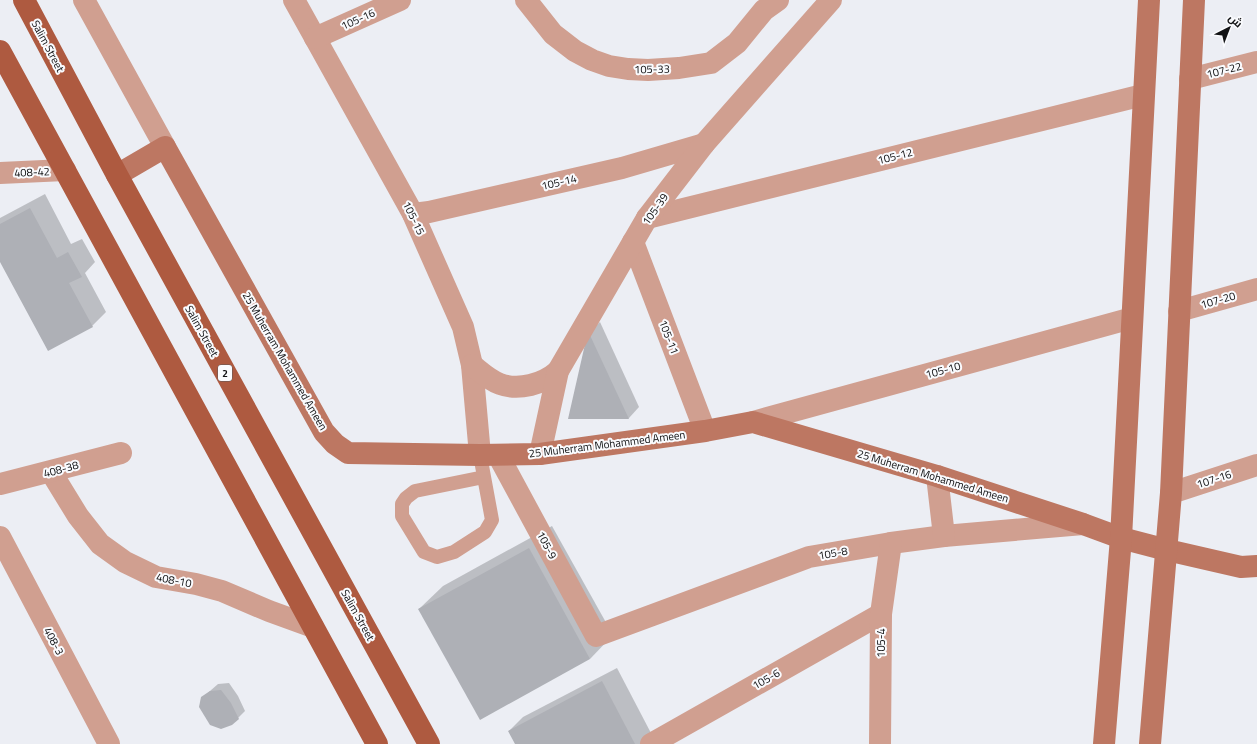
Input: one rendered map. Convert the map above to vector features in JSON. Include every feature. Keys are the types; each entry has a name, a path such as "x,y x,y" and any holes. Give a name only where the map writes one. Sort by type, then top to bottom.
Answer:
{"main road":[{"name":"Salim Street","path":"24,0 117,175 429,744"},
{"path":"0,51 377,744"}],"street":[{"path":"84,0 165,147 117,175"},
{"name":"105-15","path":"294,0 413,214 463,327 472,365 489,455"},
{"name":"105-16","path":"315,38 400,0"},
{"name":"105-33","path":"526,0 553,34 592,60 609,66 648,70 678,68 711,63 738,43 764,10 778,0"},
{"name":"105-39","path":"540,454 558,371 648,218 704,144 831,0"},
{"path":"1104,744 1121,538 1149,0"},
{"path":"1150,744 1171,493 1194,0"},
{"name":"107-22","path":"1190,79 1257,62"},
{"name":"105-12","path":"648,218 1143,95"},
{"name":"105-14","path":"413,214 429,212 622,168 704,144"},
{"name":"25 Muherram Mohammed Ameen","path":"165,147 324,432 335,444 348,453 489,455 540,454 705,431 753,422 937,476 1121,538 1241,567 1257,566"},
{"name":"408-42","path":"0,173 65,170"},
{"name":"105-11","path":"633,242 705,431"},
{"name":"107-20","path":"1179,311 1257,288"},
{"name":"105-10","path":"753,422 1132,318"},
{"path":"472,365 487,377 501,384 521,387 534,385 552,376 558,371"},
{"name":"408-38","path":"0,484 121,453"},
{"name":"105-9","path":"489,455 596,636"},
{"name":"107-16","path":"1171,493 1257,465"},
{"name":"408-10","path":"51,472 78,516 100,544 125,562 156,577 222,590 269,612 313,627"},
{"path":"937,476 944,536"},
{"name":"105-8","path":"596,636 809,557 890,543 944,536 1083,524"},
{"name":"408-3","path":"0,537 109,744"},
{"name":"105-4","path":"880,744 881,614 890,543"},
{"name":"105-6","path":"651,744 881,614"}],"lane":[{"path":"484,477 415,491 406,498 402,504 402,516 424,552 437,557 454,552 485,532 492,520 484,477 489,455"}],"building":[{"path":"30,208 57,258 68,252 82,277 69,283 93,327 48,351 0,262 0,224"},
{"path":"588,331 629,419 568,419"},
{"path":"529,548 590,659 480,720 418,609"},
{"path":"602,681 635,744 515,744 508,731"},
{"path":"221,690 231,703 239,719 232,725 221,729 210,725 199,707 201,697 210,691"}]}
